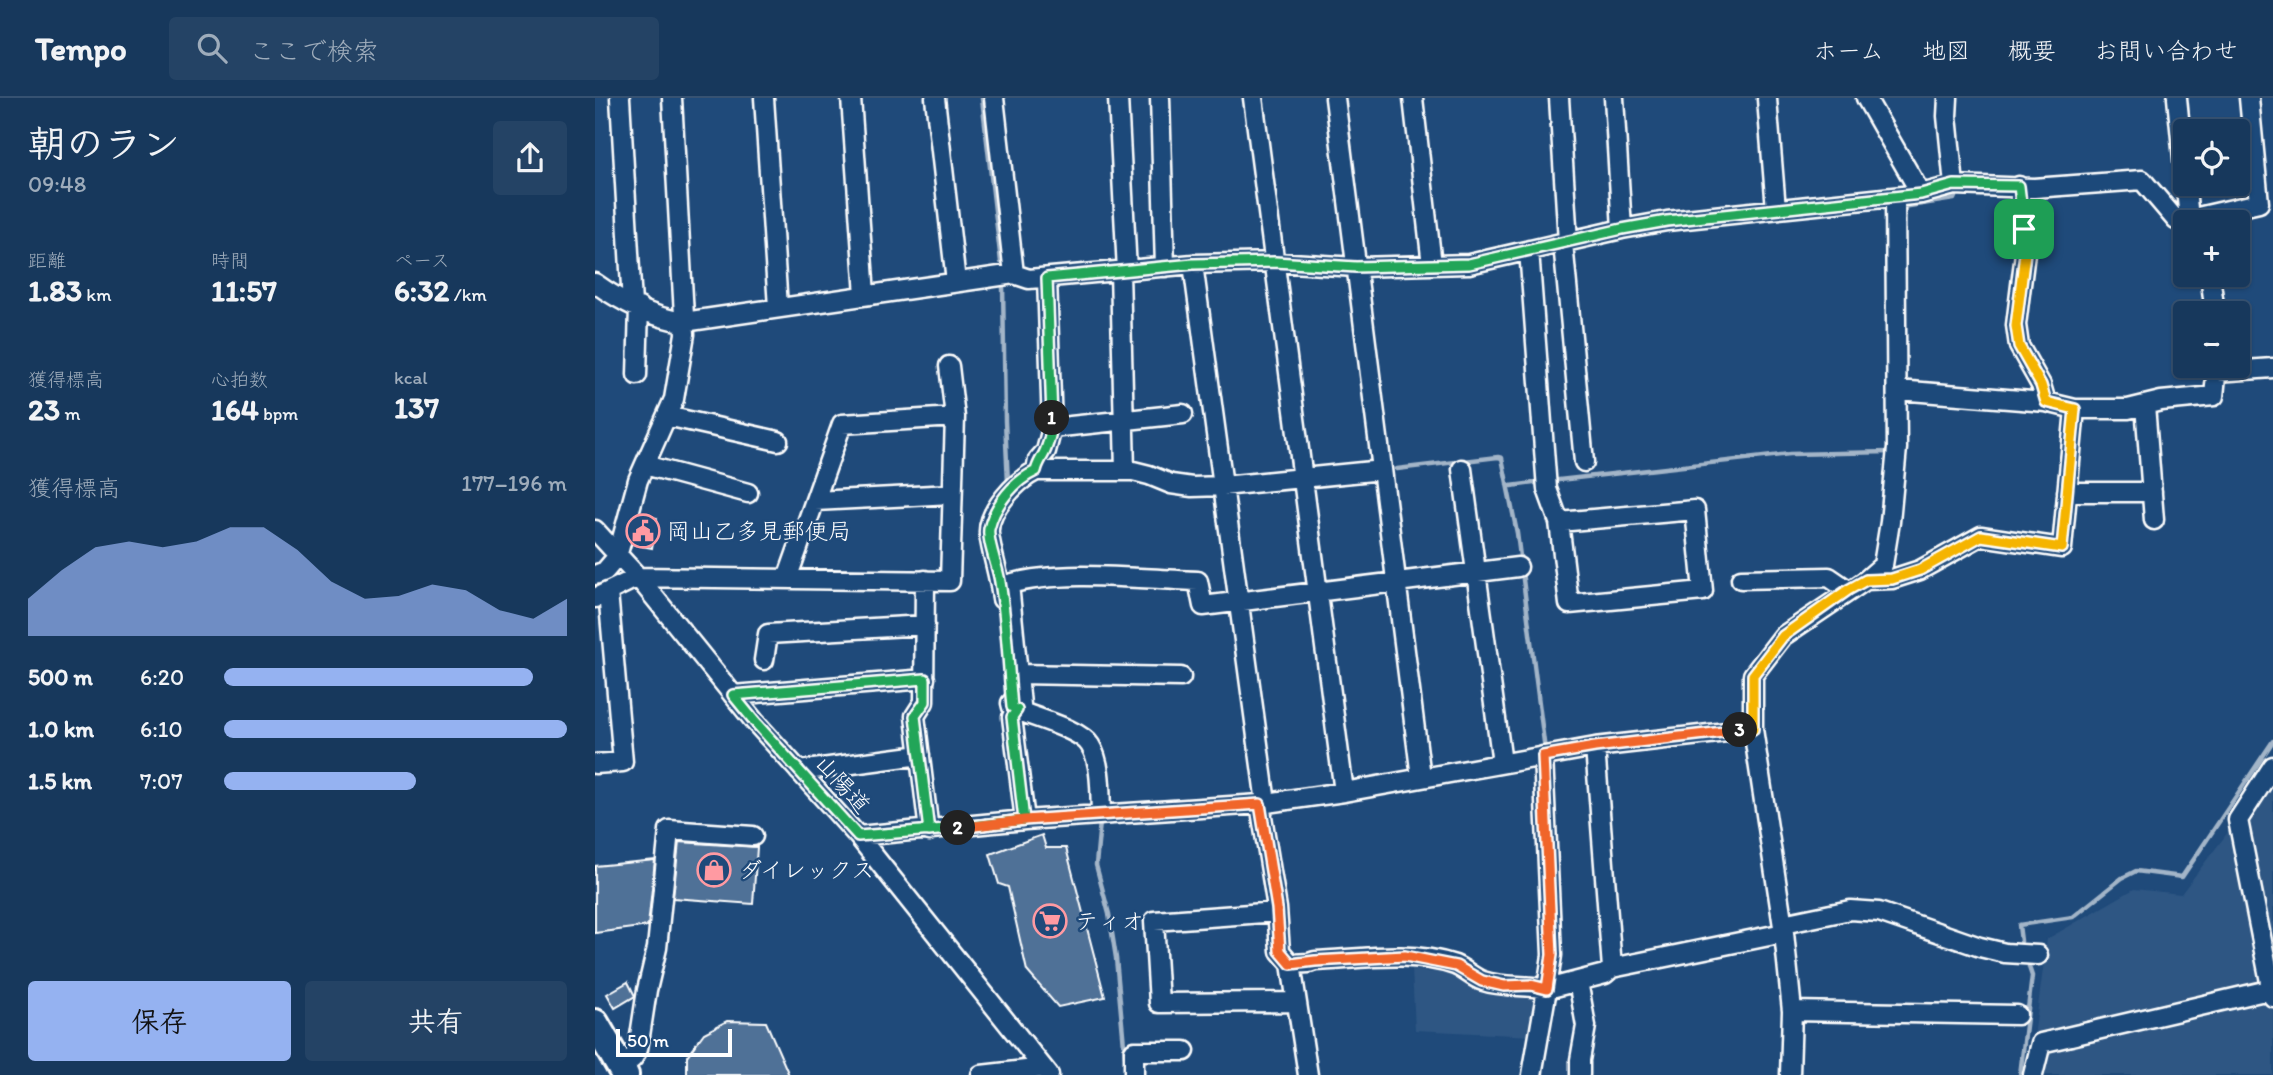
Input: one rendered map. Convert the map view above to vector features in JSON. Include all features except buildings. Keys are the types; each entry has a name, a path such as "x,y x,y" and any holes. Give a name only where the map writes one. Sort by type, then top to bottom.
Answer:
{"highway":[{"path":"595,1023 623,1072"}],"street":[{"path":"620,98 635,306 637,375"},
{"path":"595,575 605,571 617,557 638,480 674,399 685,334 672,98"},
{"path":"764,98 778,307"},
{"path":"851,98 865,295"},
{"path":"936,98 956,282"},
{"path":"993,98 1014,274"},
{"path":"1118,98 1125,471"},
{"path":"1160,98 1165,267"},
{"path":"1253,98 1345,792"},
{"path":"1335,98 1421,777"},
{"path":"1413,98 1432,265"},
{"path":"1559,98 1566,242 1584,462"},
{"path":"1615,98 1622,229"},
{"path":"1866,98 1921,194"},
{"path":"1948,98 1947,116 1957,185"},
{"path":"2177,98 2182,210"},
{"path":"2234,210 2259,203 2249,98"},
{"path":"1767,99 1776,209"},
{"path":"595,283 635,306 667,320 684,322 1014,274 1028,279 1193,264 1275,262 1356,267 1469,264 1622,229 1703,216 1921,194 1957,185 2034,188 2141,180 2173,214"},
{"path":"2019,186 2025,253 2016,326 2019,346 2041,385 2046,402"},
{"path":"1790,1075 1792,1011 1784,928 1753,729 1753,675 1783,636 1866,580 1883,565 1902,390 1895,197"},
{"path":"1529,250 1546,482 1559,522 1569,604 1703,591 1695,510 1559,522"},
{"path":"1193,264 1239,603 1280,951 1291,964 1308,1075"},
{"path":"1036,471 1038,460 1046,451 1052,428 1047,278"},
{"path":"595,764 623,762 601,595 638,577 950,581 955,418 949,366"},
{"path":"2250,368 2273,368"},
{"path":"1902,390 2046,402 2075,409 2128,409 2161,401 2214,396 2216,378"},
{"path":"2145,405 2154,520"},
{"path":"1866,580 1892,579 1920,570 1981,536 2062,548 2075,409"},
{"path":"1052,428 1183,414"},
{"path":"667,416 778,441"},
{"path":"787,579 842,424 955,418"},
{"path":"645,465 748,493"},
{"path":"1462,469 1502,763"},
{"path":"1101,815 1098,774 1090,745 1080,735 1012,707 1000,581 989,531 997,508 1015,485 1036,471 1125,471 1192,487 1382,470"},
{"path":"2067,492 2152,492"},
{"path":"815,501 953,494"},
{"name":"山陽道","path":"595,530 638,577 733,695 858,836 1046,1071"},
{"path":"1024,820 1012,717 1021,705 1009,584 1024,579 1063,576 1198,581 1203,606 1518,567"},
{"path":"1741,579 1829,577 1848,590"},
{"path":"925,580 925,702 915,716 929,831"},
{"path":"764,660 768,634 925,625"},
{"path":"1018,674 1181,677"},
{"path":"733,695 925,679"},
{"path":"858,836 1024,820 1263,804 1595,747 1753,729"},
{"path":"1595,747 1612,968"},
{"path":"799,771 920,755"},
{"path":"1532,1075 1552,955 1543,756"},
{"path":"2033,1075 2041,1043 2273,992 2238,820 2273,766"},
{"path":"623,1072 638,1049 657,947 669,830 754,836"},
{"path":"1291,964 1405,956 1456,966 1482,981 1504,986 1531,985 1547,989 1605,974 1612,968 1850,910 1879,912 2005,953 2038,955"},
{"path":"1277,912 1154,921 1159,1003 1296,1002"},
{"path":"1578,981 1586,1026 1580,1075"},
{"path":"1792,1011 2017,1014"},
{"path":"1134,1075 1134,1051 1185,1051"},
{"path":"981,1075 1046,1071"}],"shaded area":[{"path":"2273,773 2273,1075 2029,1075 2047,939 2134,889 2181,894"},
{"path":"1412,969 1429,972 1446,970 1528,991 1536,999 1533,1036 1415,1030"}],"waterway":[{"path":"982,98 1001,262"},
{"path":"1903,210 1903,207 1954,199 1958,190"},
{"path":"1003,284 1008,483"},
{"path":"1550,481 1790,454 1891,452"},
{"path":"1397,469 1498,457 1502,458 1507,483 1511,486 1542,482"},
{"path":"1507,484 1517,533 1545,750"},
{"path":"2021,941 2019,925 2073,917 2122,878 2136,871 2182,877 2273,741"},
{"path":"1100,822 1096,865 1109,914 1116,958 1125,1056"},
{"path":"2020,1075 2032,976 2029,967"}],"place":[{"name":"岡山乙多見郵便局","path":"643,531"},
{"name":"ダイレックス","path":"714,870"},
{"name":"ティオ","path":"1050,921"}],"route":[{"path":"2024,229 2019,186 1954,185 1921,194 1667,221 1469,264 1356,267 1275,262 1193,264 1047,278 1052,428 1046,451 1038,460 1036,471 1015,485 997,508 989,531 1000,581 1012,707 1017,710 1012,717 1024,820 929,831 915,716 925,702 925,679 733,695 858,836 929,831 1024,820 1260,804 1277,908 1280,951 1291,964 1405,956 1456,966 1482,981 1504,986 1531,985 1547,989 1552,955 1543,756 1595,747 1753,729 1753,675 1783,636 1848,590 1866,580 1892,579 1920,570 1981,536 2062,548 2075,409 2046,402 2041,385 2019,346 2016,326 2025,253 2024,229"}]}
